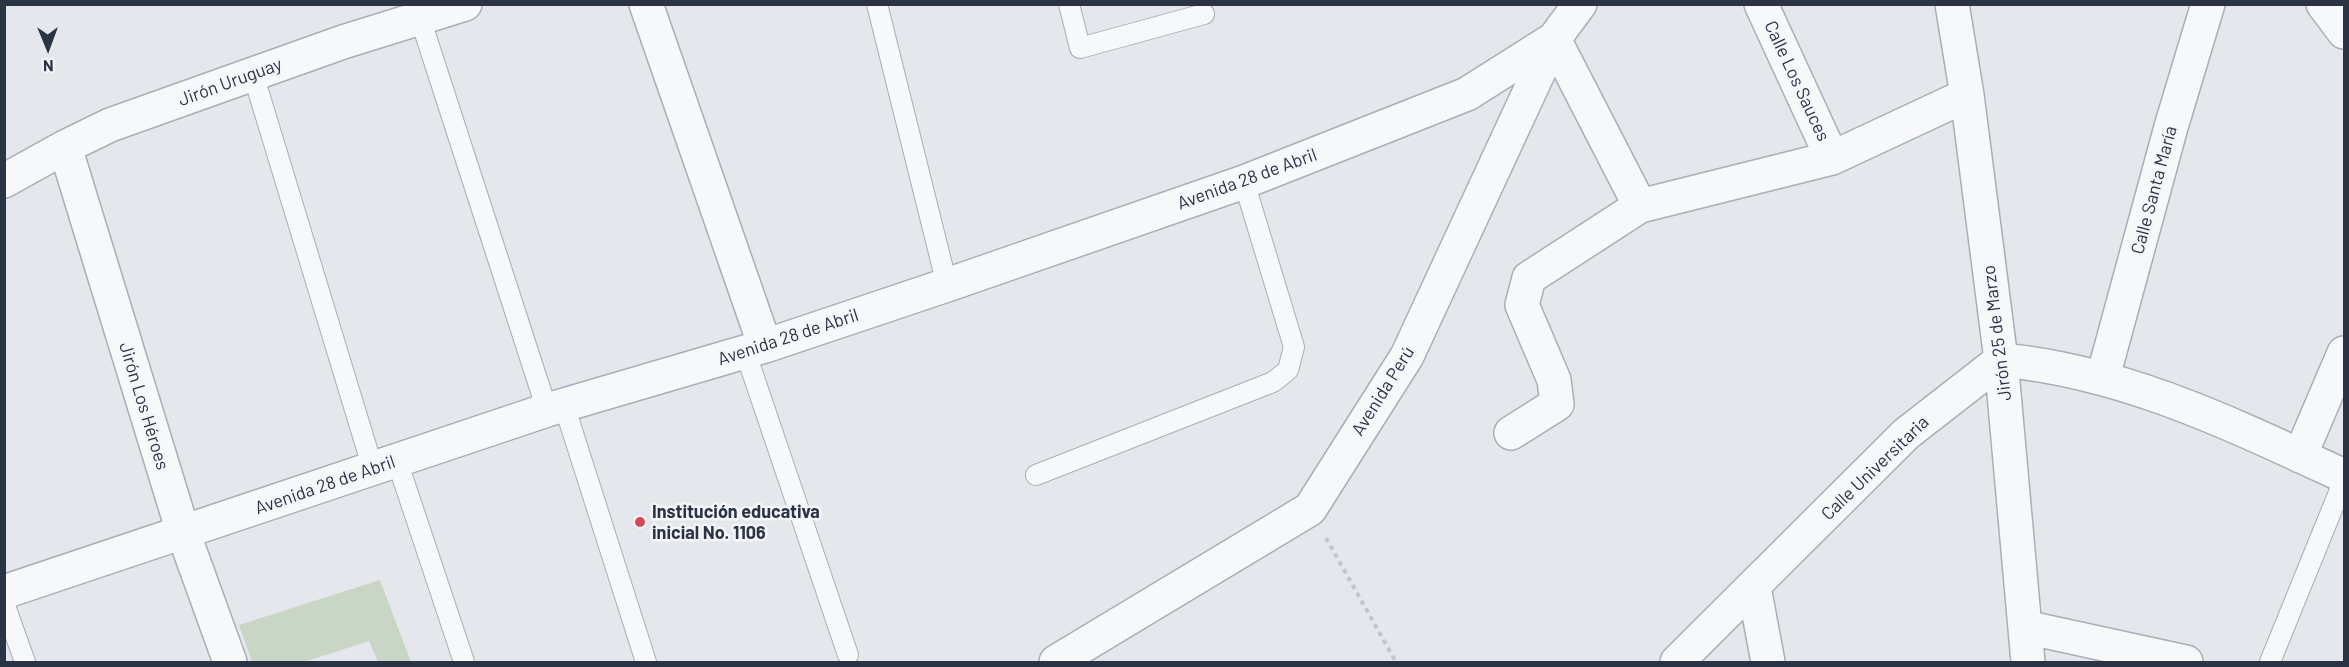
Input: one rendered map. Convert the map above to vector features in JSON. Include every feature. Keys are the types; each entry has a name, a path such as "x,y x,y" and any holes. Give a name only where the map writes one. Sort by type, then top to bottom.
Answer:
{"street":[{"name":"Jirón Uruguay","path":"4,181 110,125 344,42 465,4"},
{"path":"646,4 755,349"},
{"name":"Avenida Perú","path":"1068,660 1310,509 1407,356 1554,39 1580,4"},
{"name":"Calle Los Sauces","path":"1761,4 1832,158"},
{"name":"Jirón 25 de Marzo","path":"1952,4 1967,94 2001,360 2028,663"},
{"name":"Calle Santa María","path":"2103,377 2170,127 2208,4"},
{"path":"2323,4 2344,32"},
{"path":"1554,39 1640,206"},
{"name":"Avenida 28 de Abril","path":"4,592 555,408 755,349 1244,182 1467,94 1554,39"},
{"path":"1511,433 1557,404 1554,380 1522,305 1529,278 1640,206 1832,158 1967,94"},
{"name":"Jirón Los Héroes","path":"65,147 183,532 231,663"},
{"path":"2300,456 2344,353"},
{"path":"2001,360 2042,364 2103,377 2193,407 2344,478"},
{"name":"Calle Universitaria","path":"1677,663 1906,434 2001,360"},
{"path":"1754,587 1768,663"},
{"path":"2025,627 2186,663"}],"lane":[{"path":"877,4 947,285"},
{"path":"1069,4 1080,48 1204,14"},
{"path":"420,18 646,663"},
{"path":"253,74 385,465 464,663"},
{"path":"1036,475 1274,382 1288,370 1294,347 1244,182"},
{"path":"755,349 848,655"},
{"path":"2270,663 2344,478"},
{"path":"4,603 25,663"}],"path":[{"path":"1310,509 1396,663"}],"green space":[{"path":"380,580 411,662 378,662 369,641 304,662 252,662 239,625"}],"place":[{"name":"Institución educativa inicial No. 1106","path":"640,522"}]}
